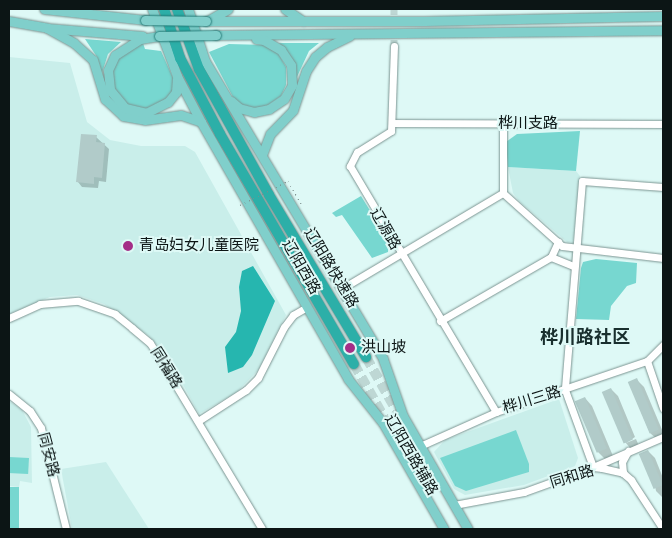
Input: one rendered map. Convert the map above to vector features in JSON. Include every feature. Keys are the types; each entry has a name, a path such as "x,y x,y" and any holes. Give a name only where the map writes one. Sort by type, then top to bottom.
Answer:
{"highway":[{"name":"辽阳路快速路","path":"164,9 180,58 259,200 354,364"},
{"name":"辽阳路快速路","path":"177,9 199,69 269,195 366,357"}],"main road":[{"path":"44,9 146,20 206,21 663,16"},
{"name":"辽阳西路","path":"152,9 177,76 201,122 307,307 361,395 383,423 444,529"},
{"name":"辽阳西路","path":"188,9 205,60 383,359 403,416 468,529"},
{"path":"206,21 228,9"},
{"path":"286,9 304,21"},
{"path":"9,21 46,28 159,36 663,30"},
{"path":"46,28 74,43 93,60 105,99 123,116 145,120 182,114 201,122"},
{"path":"262,155 270,134 293,110 306,71 315,57 327,47 354,34"},
{"path":"216,35 264,40 281,50 291,65 292,85 284,99 269,109 254,112 239,108 227,98"},
{"path":"159,36 140,39 115,55 108,70 110,90 125,108 146,113 168,102 176,92 177,76"},
{"name":"辽阳西路辅路","path":"361,395 438,529"}],"street":[{"path":"393,123 394,46"},
{"name":"桦川支路","path":"393,123 663,124"},
{"name":"辽源路","path":"393,123 391,131 357,152 350,166 399,253 496,412"},
{"path":"503,124 503,193 558,242 574,249 663,258"},
{"path":"663,187 585,180 574,249 564,390 593,467 663,437"},
{"path":"342,289 399,253 503,193"},
{"path":"440,321 551,257 558,242"},
{"path":"551,257 573,266"},
{"name":"同福路","path":"9,318 40,304 58,300 78,301 115,314 150,343 262,529"},
{"path":"198,420 246,390 258,378 284,327 293,315 307,307"},
{"path":"663,345 647,361 663,408"},
{"name":"桦川三路","path":"420,446 496,412 647,361"},
{"name":"同安路","path":"9,394 30,411 41,428 66,529"},
{"path":"629,450 622,462 623,473 631,480 663,529"},
{"name":"同和路","path":"454,505 534,489 593,467 623,473"}],"path":[{"path":"240,205 288,181 302,205"}],"shaded area":[{"path":"85,39 121,42 108,54 102,73 97,57"},
{"path":"143,43 145,49 161,51 174,80 172,93 156,107 138,110 121,102 110,79 114,61 121,52"},
{"path":"279,43 319,43 309,51 296,79 293,63"},
{"path":"229,44 264,45 278,53 286,67 286,85 281,96 268,105 254,109 241,106 234,99 209,52"},
{"name":"青岛妇女儿童医院","path":"9,57 70,63 87,122 110,140 141,146 185,146 195,152 286,315 259,369 237,392 199,414 168,357 148,335 104,304 77,295 50,297 9,314"},
{"path":"580,131 576,171 508,167 506,142 517,134"},
{"path":"508,167 576,171 580,176 573,243 567,242 519,201 513,193"},
{"path":"361,196 389,241 388,252 372,258 342,215 336,217 332,213"},
{"path":"596,259 637,263 636,283 627,286 611,306 609,320 576,319 583,262"},
{"path":"253,266 275,301 252,355 243,367 228,373 225,347 236,332 241,311 239,287 242,271"},
{"path":"559,399 578,458 575,466 524,485 465,495 454,489 434,452 445,440"},
{"path":"9,401 22,410 31,427 32,483 20,481 19,487 9,486"},
{"path":"516,430 529,464 529,472 466,491 455,486 440,458"},
{"path":"9,457 29,458 28,474 9,473"},
{"path":"106,462 149,529 72,529 61,469"},
{"path":"9,487 19,487 19,529 9,529"}],"building":[{"path":"81,134 97,135 96,142 105,143 102,178 94,177 94,184 76,182"},
{"path":"637,378 659,430 650,433 628,382"},
{"path":"611,388 633,440 624,443 602,392"},
{"path":"585,397 607,449 597,453 575,401"},
{"path":"648,450 663,485 654,489 639,454"}],"tunnel":[{"path":"394,9 394,46"},
{"path":"366,357 403,422"},
{"path":"354,364 390,428"}],"place":[{"name":"青岛妇女儿童医院","path":"128,246"},
{"name":"洪山坡","path":"350,348"}],"district":[{"name":"桦川路社区","path":"585,337"}]}
